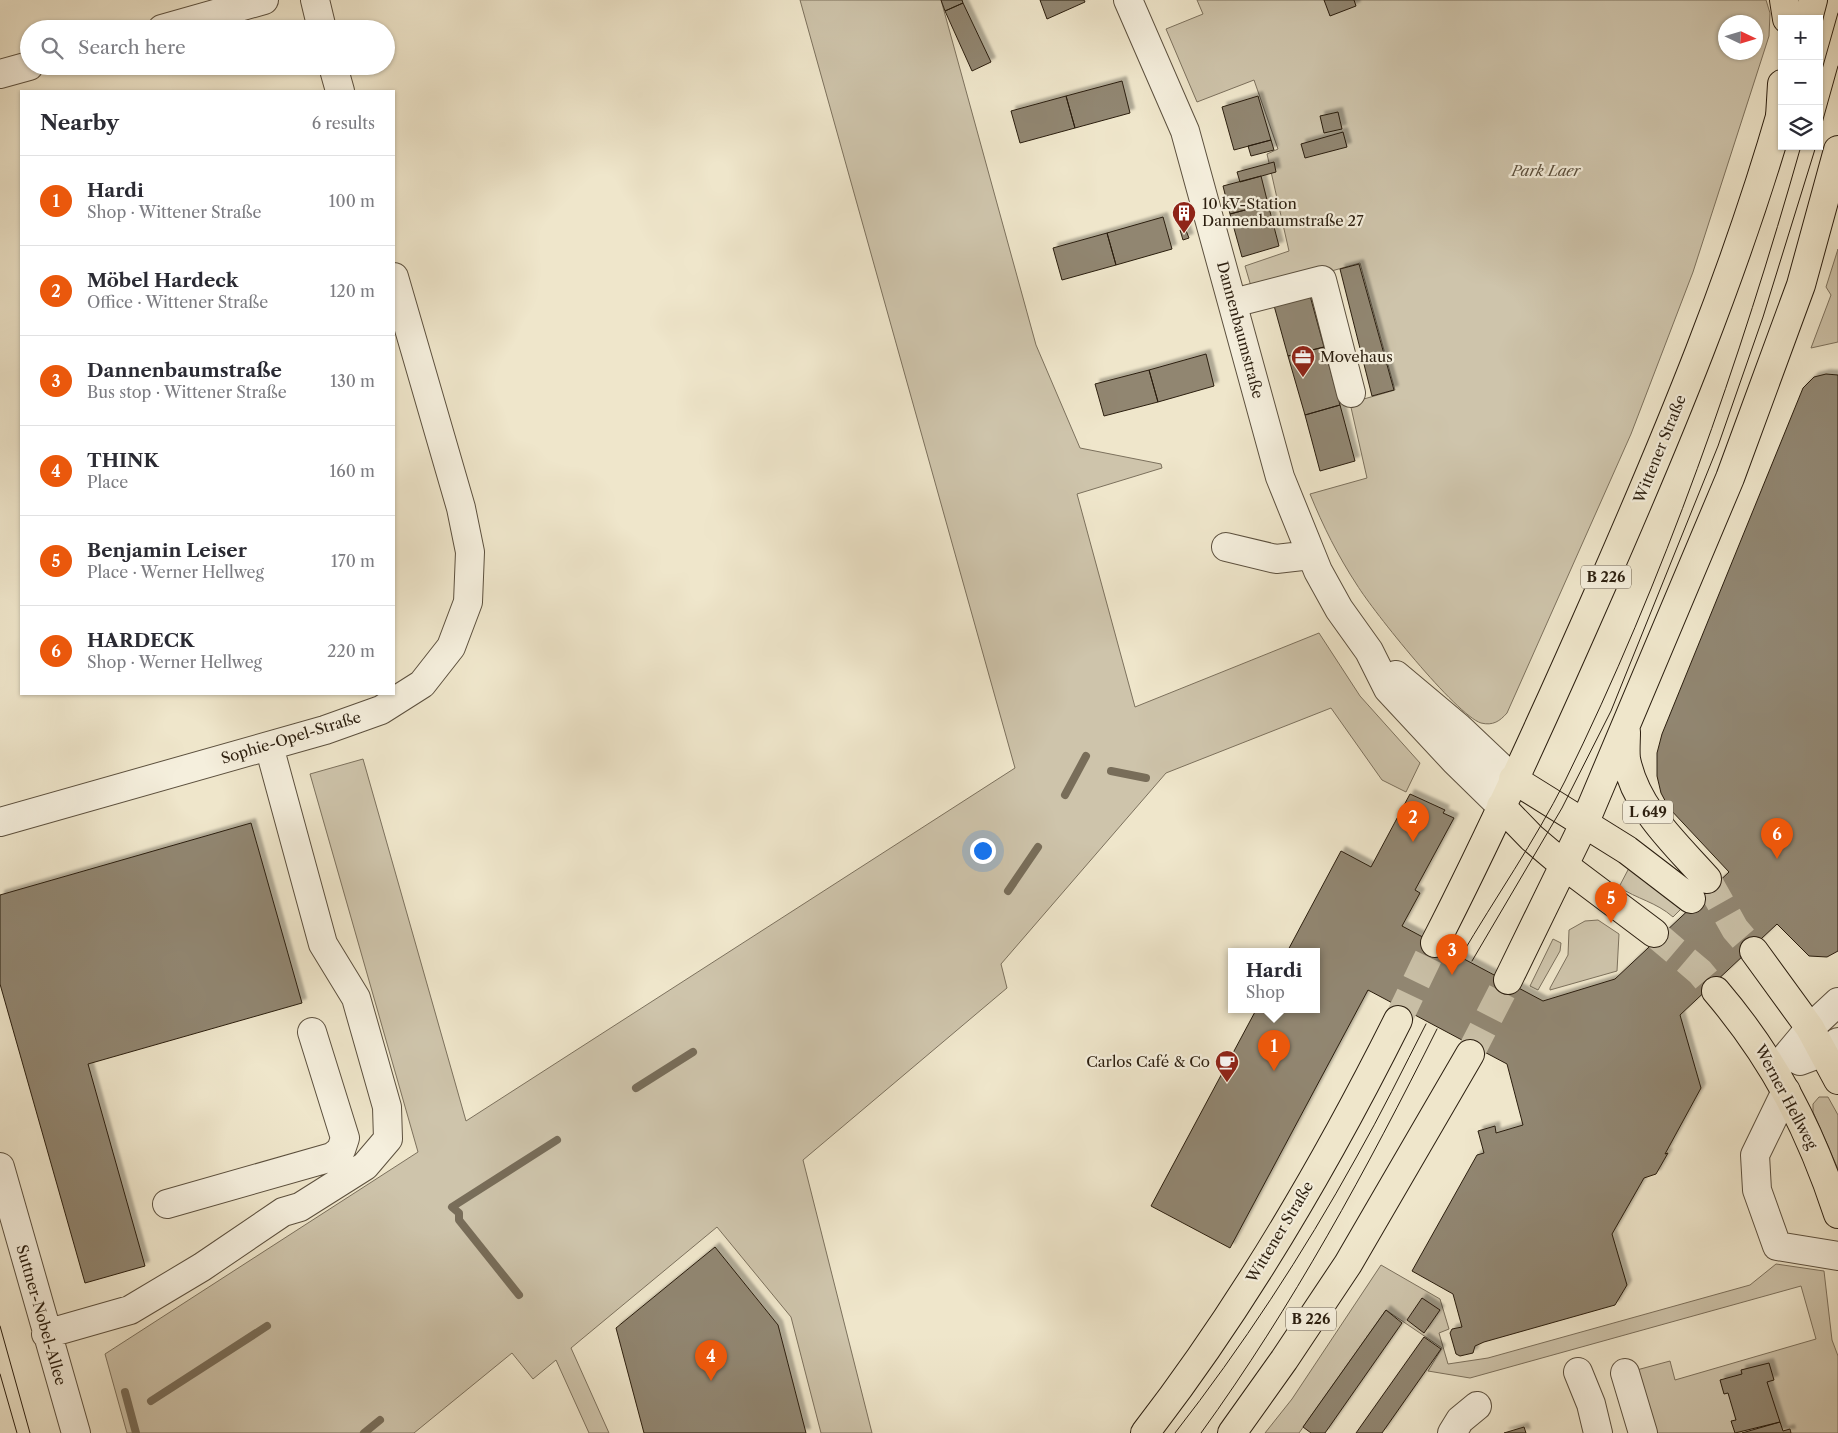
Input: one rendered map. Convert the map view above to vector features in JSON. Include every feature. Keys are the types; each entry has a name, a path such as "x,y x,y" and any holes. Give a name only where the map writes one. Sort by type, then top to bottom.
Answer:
{"main road":[{"path":"1784,0 1786,15"},
{"path":"1809,15 1813,0"},
{"name":"Wittener Straße","path":"1435,944 1583,629 1668,433 1715,313 1778,122"},
{"path":"1508,980 1585,822 1730,478 1800,285 1838,150"},
{"name":"L 649","path":"1513,778 1585,822 1660,873 1699,889 1640,798 1626,758 1626,727"},
{"path":"1501,806 1532,838 1565,866 1654,933"},
{"path":"1754,951 1810,1028 1831,1047 1838,1080"},
{"name":"Werner Hellweg","path":"1716,990 1747,1027 1781,1080 1806,1129 1838,1214"},
{"name":"Wittener Straße","path":"1145,1433 1220,1329 1285,1228 1376,1064 1398,1020"},
{"name":"B 226","path":"1232,1433 1348,1264 1470,1054"}],"street":[{"path":"194,20 264,0"},
{"path":"315,0 320,20"},
{"name":"Dannenbaumstraße","path":"1128,0 1185,131 1280,477 1311,555 1339,609 1369,651 1388,689 1454,761 1501,806"},
{"path":"0,74 20,68"},
{"path":"336,75 340,90"},
{"name":"Sophie-Opel-Straße","path":"0,822 269,746 337,726 381,710 422,684 451,648 468,602 470,552 461,508 395,280"},
{"path":"1233,303 1322,280 1351,393"},
{"path":"1226,547 1276,558 1311,555"},
{"name":"Dannenbaumstraße","path":"1369,651 1458,727 1513,778"},
{"path":"46,1334 130,1310 202,1267 284,1212 300,1207 365,1166 388,1139 387,1107 356,998 323,944 269,746"},
{"path":"1838,1002 1810,1028 1781,1080 1755,1155 1757,1190 1777,1246 1838,1256"},
{"path":"167,1204 332,1157 341,1150 345,1138 312,1032"},
{"path":"1781,1080 1831,1047"},
{"name":"Suttner-Nobel-Allee","path":"0,1167 46,1334 76,1433"},
{"path":"272,1174 284,1212"},
{"path":"1578,1372 1591,1404 1598,1433"},
{"path":"1625,1373 1643,1433"},
{"path":"1452,1433 1460,1420 1477,1406"}],"green space":[{"path":"800,0 941,0 1036,345 1080,448 1161,464 1162,468 1077,494 1135,707 1319,633 1360,696 1420,763 1406,792 1382,780 1331,708 1166,773 1001,964 1007,988 803,1160 872,1433 821,1433 791,1317 717,1227 571,1348 609,1433 589,1433 556,1360 533,1379 512,1353 414,1433 127,1433 105,1354 418,1152 310,774 363,759 466,1121 1015,768"},
{"name":"Park Laer","path":"1197,0 1766,0 1770,13 1769,36 1763,55 1763,15 1718,15 1718,60 1761,60 1693,272 1631,434 1507,713 1496,722 1489,724 1481,723 1469,716 1435,683 1397,638 1350,574 1331,541 1310,494 1367,478 1350,403 1395,390 1360,263 1253,293 1245,266 1289,251 1267,154 1278,149 1254,80 1197,102 1166,29 1203,14"},
{"path":"1838,249 1838,342 1811,348 1831,295 1826,287"},
{"path":"1629,868 1656,887 1681,909 1673,917 1660,908 1619,887"},
{"path":"1598,920 1619,934 1617,971 1550,990 1568,955 1569,930 1585,921"},
{"path":"1553,939 1561,943 1560,951 1538,990 1530,986"},
{"path":"1819,1097 1828,1097 1838,1115 1838,1169 1813,1112 1813,1104"},
{"path":"1776,1264 1824,1271 1832,1340 1838,1356 1838,1433 1653,1433 1633,1371 1670,1361 1675,1380 1816,1339 1801,1286 1470,1378 1428,1371 1442,1348 1386,1310 1299,1433 1265,1433 1292,1399 1381,1265 1440,1299 1449,1329 1439,1333 1448,1364 1488,1358 1750,1285"}],"building":[{"path":"941,0 962,0 963,3 945,11"},
{"path":"1040,0 1084,0 1085,2 1047,19"},
{"path":"1324,0 1354,0 1356,6 1330,16"},
{"path":"963,3 991,62 972,71 945,11"},
{"path":"1122,81 1130,113 1075,128 1066,96"},
{"path":"1066,96 1075,128 1020,143 1011,111"},
{"path":"1258,96 1271,140 1234,150 1222,107"},
{"path":"1338,112 1342,129 1324,133 1320,116"},
{"path":"1343,132 1347,147 1305,158 1301,144"},
{"path":"1271,140 1274,150 1251,156 1248,146"},
{"path":"1274,162 1276,172 1240,182 1237,172"},
{"path":"1261,176 1268,204 1230,214 1223,186"},
{"path":"1268,204 1279,246 1242,257 1230,214"},
{"path":"1163,217 1172,249 1116,265 1107,233"},
{"name":"10 kV-Station Dannenbaumstraße 27","path":"1185,228 1189,238 1183,240 1180,230"},
{"path":"1107,233 1116,265 1062,280 1053,248"},
{"path":"1359,264 1394,390 1372,396 1340,269"},
{"path":"1309,292 1324,347 1288,356 1273,302"},
{"path":"1324,347 1340,405 1305,415 1288,356"},
{"path":"1206,354 1214,386 1158,402 1149,370"},
{"path":"1149,370 1158,402 1104,416 1095,384"},
{"path":"1826,374 1838,375 1838,951 1827,957 1809,956 1777,924 1680,1015 1701,1088 1656,1174 1644,1178 1612,1234 1627,1285 1615,1305 1484,1342 1475,1346 1473,1353 1460,1356 1456,1354 1450,1333 1452,1329 1462,1327 1453,1294 1412,1271 1477,1155 1484,1153 1478,1131 1495,1126 1496,1133 1523,1125 1507,1064 1368,990 1230,1248 1151,1206 1254,1013 1320,1013 1320,948 1289,948 1341,851 1371,867 1410,794 1445,810 1443,813 1454,818 1415,890 1420,893 1402,926 1543,1001 1615,979 1729,872 1669,808 1661,793 1657,776 1657,753 1662,734 1803,388 1814,377"},
{"path":"1340,405 1355,461 1320,471 1305,415"},
{"path":"251,823 302,1003 88,1064 145,1266 85,1283 0,984 0,895"},
{"path":"715,1247 778,1325 806,1433 644,1433 616,1328"},
{"path":"1422,1298 1440,1310 1424,1333 1407,1320"},
{"path":"1386,1310 1402,1323 1325,1433 1311,1433 1303,1427"},
{"path":"1424,1337 1441,1349 1382,1433 1356,1433"},
{"path":"1769,1363 1774,1380 1767,1382 1780,1422 1735,1433 1731,1421 1736,1420 1728,1393 1724,1394 1720,1380 1742,1374 1741,1370"},
{"path":"1780,1422 1783,1431 1790,1429 1791,1433 1742,1433"},
{"path":"1524,1427 1526,1433 1504,1433"}],"waterway":[{"path":"1065,795 1086,756"},
{"path":"1111,771 1146,778"},
{"path":"1008,891 1038,847"},
{"path":"636,1088 693,1052"},
{"path":"519,1295 459,1220 459,1213 452,1207 557,1140"},
{"path":"151,1401 267,1326"},
{"path":"125,1392 136,1433"},
{"path":"364,1433 380,1420"}],"tunnel":[{"path":"1707,879 1735,929 1754,951"},
{"path":"1654,933 1700,972 1716,991"},
{"path":"1398,1020 1435,943"},
{"path":"1470,1054 1508,980"}],"tram line":[{"path":"1823,66 1838,13"},
{"path":"1823,120 1838,66"},
{"path":"1461,956 1528,847 1565,781 1635,627 1667,548 1726,388 1800,150"},
{"path":"1472,961 1562,808 1611,711 1718,446 1763,317 1815,150"},
{"path":"1175,1433 1248,1334 1293,1265 1336,1194 1426,1024"},
{"path":"1201,1433 1235,1385 1298,1286 1356,1185 1437,1029"},
{"path":"0,1326 30,1433"},
{"path":"0,1374 17,1433"}],"place":[{"name":"10 kV-Station Dannenbaumstraße 27","path":"1184,234"},
{"name":"Movehaus","path":"1303,378"},
{"name":"Möbel Hardeck","path":"1413,842"},
{"name":"HARDECK","path":"1777,859"},
{"name":"Benjamin Leiser","path":"1611,923"},
{"name":"Dannenbaumstraße","path":"1452,975"},
{"name":"Hardi","path":"1274,1071"},
{"name":"Carlos Café & Co","path":"1227,1083"},
{"name":"THINK","path":"711,1381"}]}
